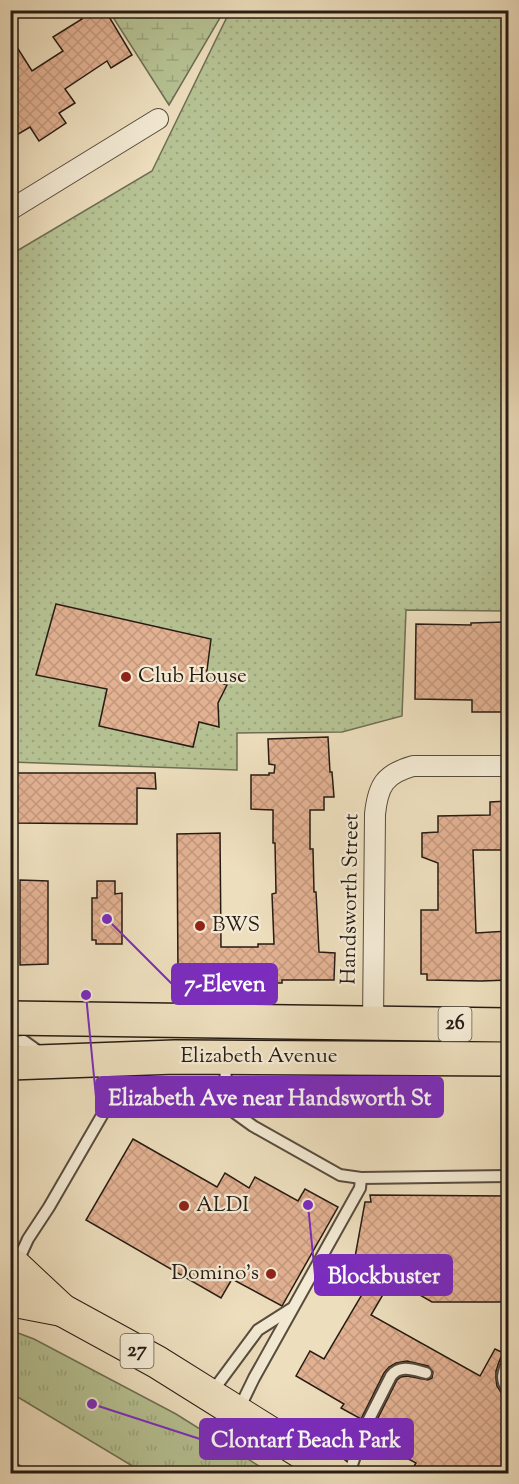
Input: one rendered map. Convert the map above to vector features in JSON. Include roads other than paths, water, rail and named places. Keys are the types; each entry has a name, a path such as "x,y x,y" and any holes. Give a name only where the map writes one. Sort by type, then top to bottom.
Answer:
{"highway":[{"name":"Elizabeth Avenue","path":"10,1018 508,1025"},
{"name":"Elizabeth Avenue","path":"10,1063 224,1057 508,1059"}],"main road":[{"name":"27","path":"13,1265 62,1310 157,1362 336,1473"},
{"name":"27","path":"10,1300 62,1310"}],"street":[{"path":"10,210 158,119"},
{"name":"Handsworth Street","path":"374,1023 375,814 379,790 387,777 413,766 508,766"}],"lane":[{"path":"10,1042 24,1041 52,1061"},
{"path":"224,1057 226,1086 235,1113 252,1126 340,1175 361,1178 508,1176"},
{"path":"13,1265 108,1105 102,1060"},
{"path":"238,1413 291,1309 360,1188 361,1178"},
{"path":"209,1395 258,1330 291,1309"},
{"path":"508,1361 503,1371 503,1382 508,1390"},
{"path":"349,1473 364,1429 395,1370 403,1368 426,1373"}],"water":[{"path":"11,1459 31,1473 11,1473"}],"place":[{"name":"Club House","path":"126,677"},
{"name":"7-Eleven","path":"107,919"},
{"name":"BWS","path":"200,926"},
{"name":"Elizabeth Ave near Handsworth St","path":"86,995"},
{"name":"Blockbuster","path":"308,1205"},
{"name":"ALDI","path":"184,1206"},
{"name":"Domino's","path":"271,1274"},
{"name":"Clontarf Beach Park","path":"92,1404"}]}
